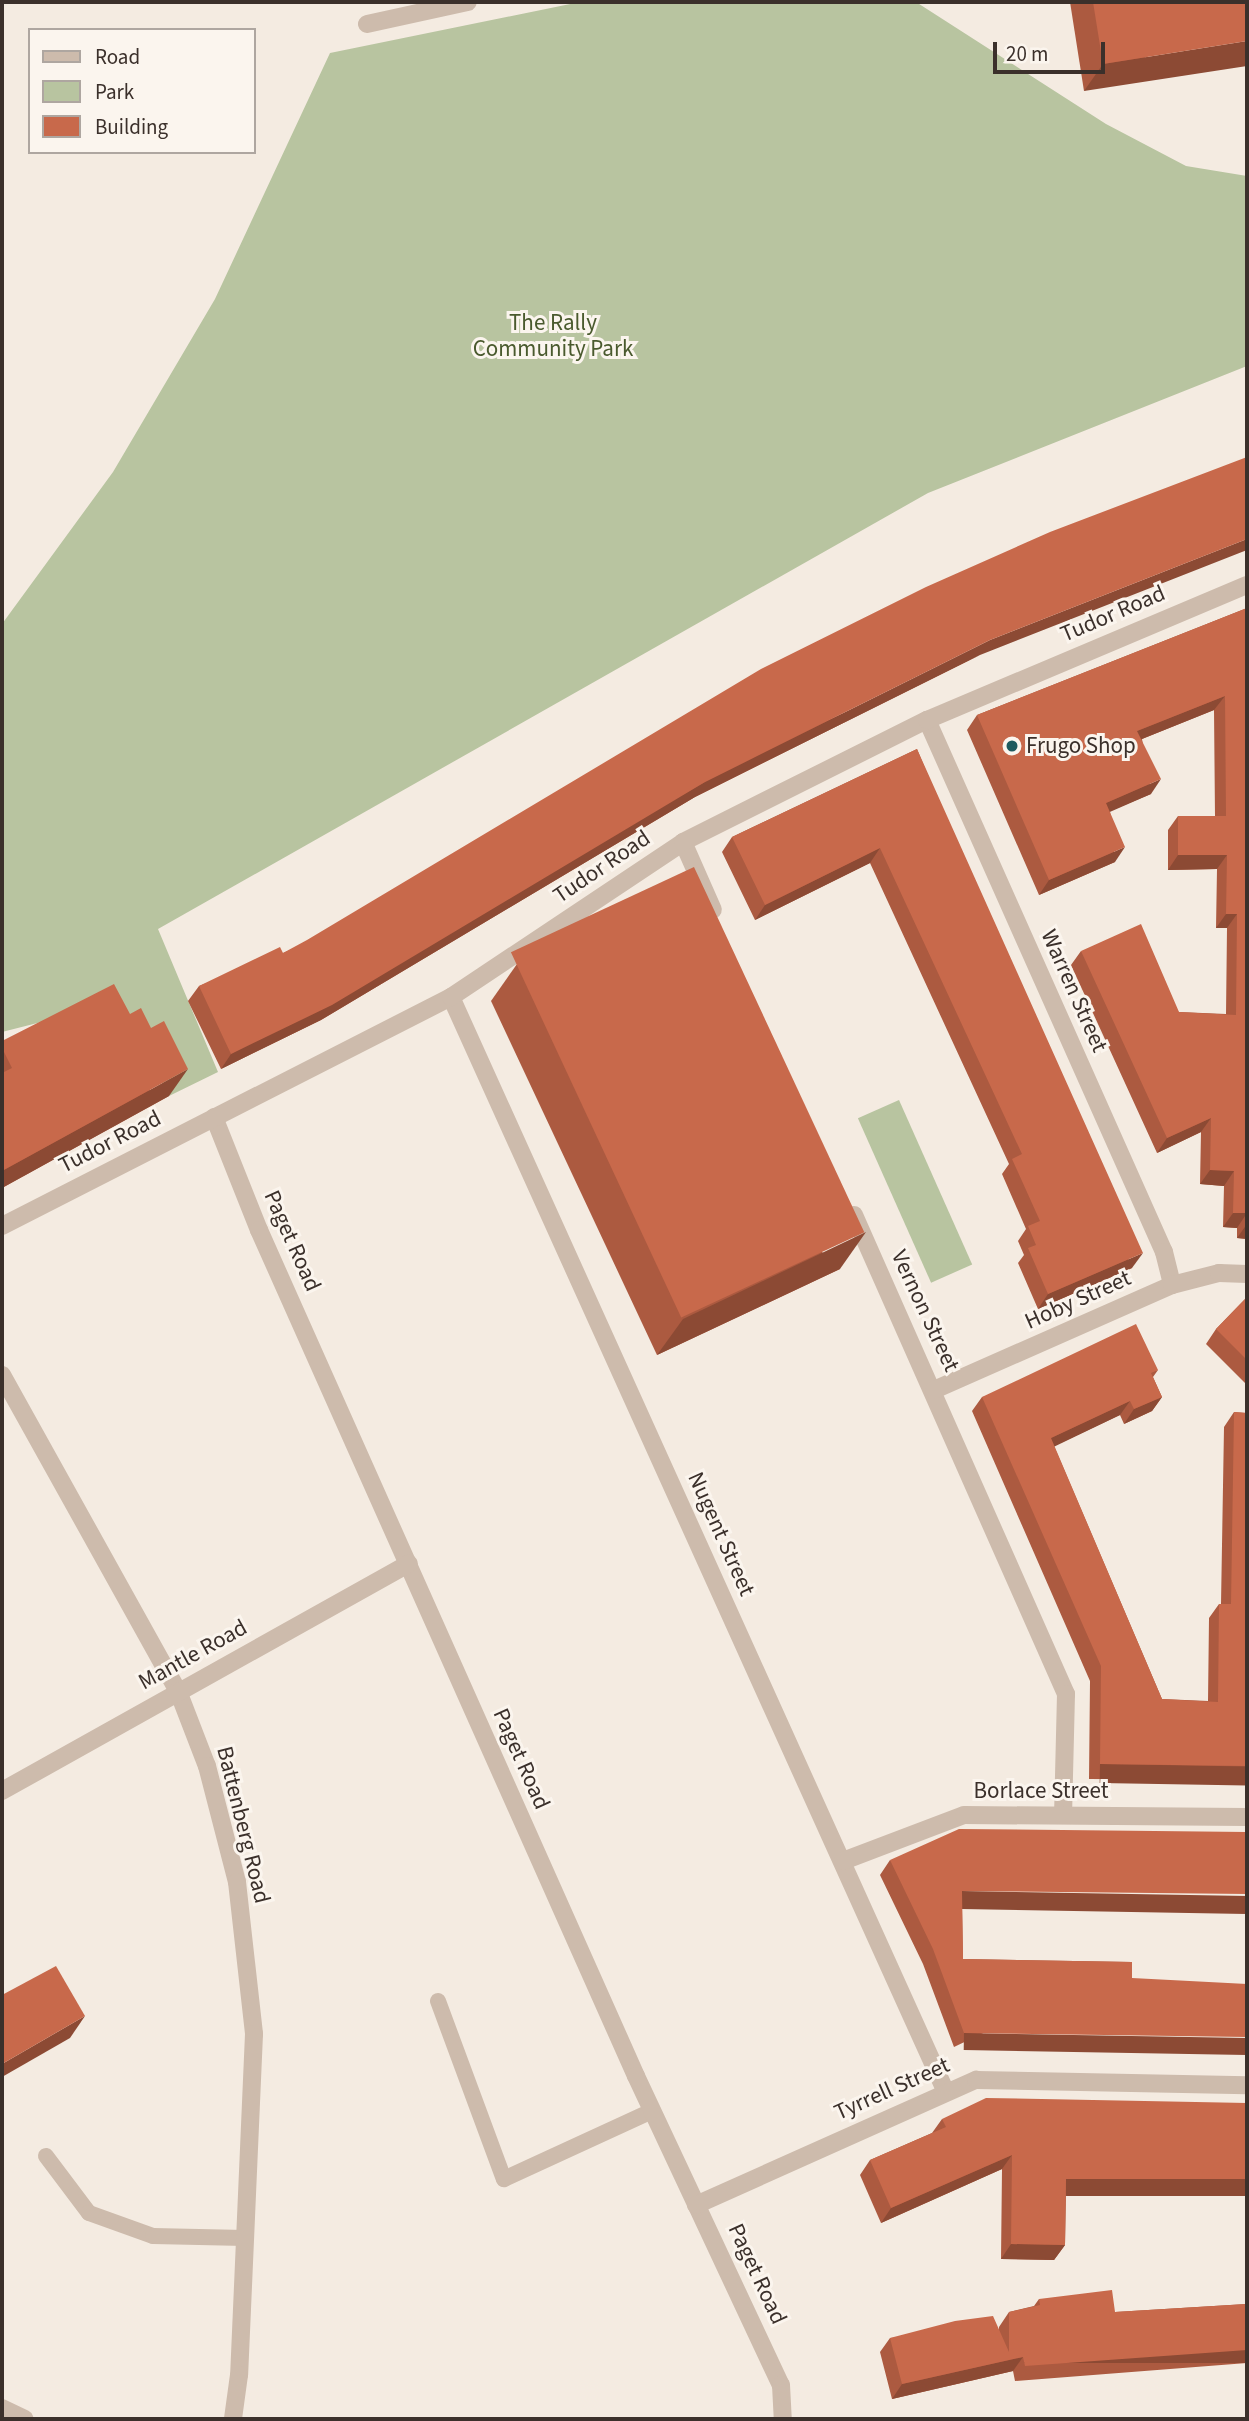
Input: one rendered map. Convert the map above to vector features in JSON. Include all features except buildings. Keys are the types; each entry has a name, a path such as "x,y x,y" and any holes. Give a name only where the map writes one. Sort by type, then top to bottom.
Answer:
{"street":[{"path":"367,24 468,2"},
{"name":"Tudor Road","path":"2,1226 451,997 683,842 927,720 1247,585"},
{"name":"Warren Street","path":"927,720 1164,1252 1172,1285"},
{"path":"683,842 719,922"},
{"name":"Nugent Street","path":"451,997 945,2090"},
{"name":"Paget Road","path":"214,1117 259,1230 652,2111 780,2385 783,2419"},
{"name":"Vernon Street","path":"847,1200 934,1390 1066,1694 1063,1814"},
{"name":"Hoby Street","path":"934,1390 1172,1285 1219,1273 1247,1274"},
{"name":"Battenberg Road","path":"2,1375 178,1691 206,1766 238,1896 254,2034 245,2238 233,2419"},
{"name":"Mantle Road","path":"2,1791 409,1564"},
{"name":"Borlace Street","path":"843,1861 964,1815 1247,1817"},
{"name":"Tyrrell Street","path":"696,2205 945,2090 976,2080 1247,2085"},
{"path":"2,2408 25,2419"}],"lane":[{"path":"438,2001 504,2179 652,2111"},
{"path":"46,2156 89,2213 153,2236 245,2238"}],"green space":[{"name":"The Rally Community Park","path":"580,2 916,2 1106,124 1186,166 1247,176 1247,366 928,493 158,929 218,1072 169,1096 120,1002 2,1032 2,624 113,472 215,299 330,53"},
{"path":"899,1100 972,1264 931,1283 858,1118"}],"place":[{"name":"Frugo Shop","path":"1012,746"}]}
